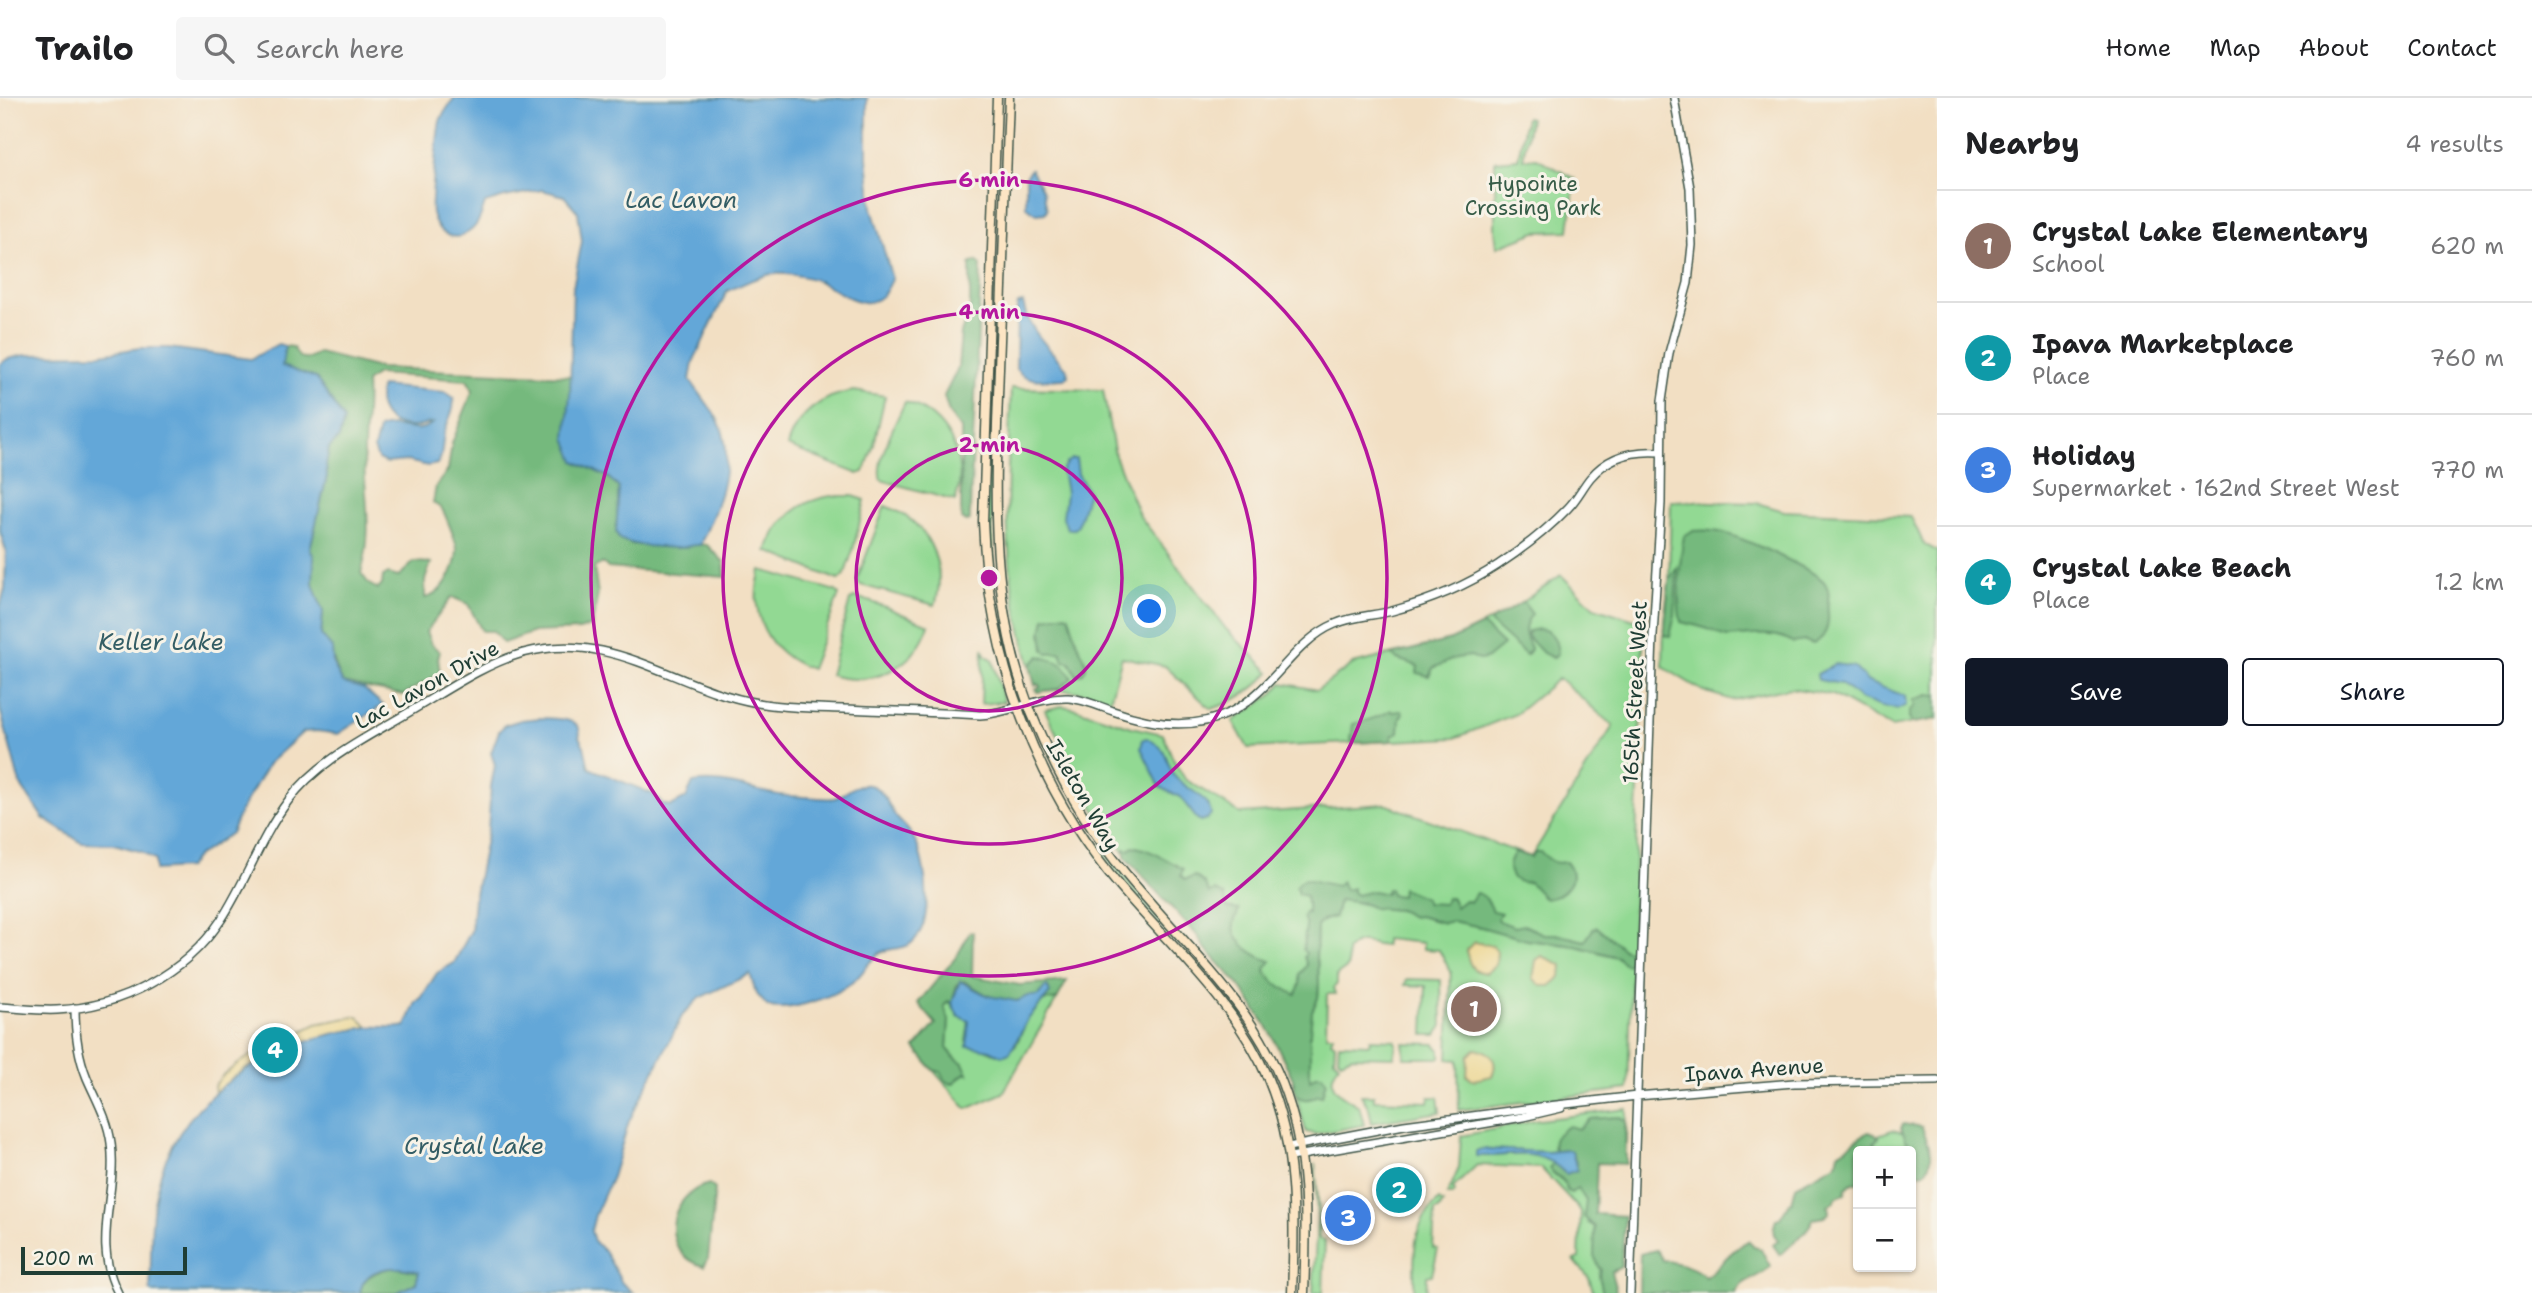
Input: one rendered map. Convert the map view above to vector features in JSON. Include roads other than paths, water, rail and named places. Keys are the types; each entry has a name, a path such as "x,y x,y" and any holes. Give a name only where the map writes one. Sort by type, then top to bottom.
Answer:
{"main road":[{"name":"Isleton Way","path":"997,98 983,522 987,579 999,646 1047,776 1088,843 1120,887 1216,994 1247,1038 1272,1089 1289,1152 1295,1219 1292,1293"},
{"name":"Isleton Way","path":"1009,98 995,500 998,575 1023,706 1102,844 1230,993 1264,1046 1285,1092 1302,1155 1307,1209 1304,1293"}],"street":[{"name":"165th Street West","path":"1630,1293 1664,378 1683,306 1692,245 1690,187 1674,98"},
{"name":"Lac Lavon Drive","path":"0,1007 55,1010 75,1008 102,1003 150,984 182,962 221,920 275,820 289,800 322,766 455,685 513,656 549,648 596,649 644,662 735,698 775,705 980,715 1057,698 1074,699 1135,719 1168,724 1193,723 1225,715 1262,691 1307,643 1326,628 1345,620 1408,606 1481,575 1548,528 1571,506 1591,477 1605,464 1628,453 1660,452"},
{"path":"75,1008 79,1056 107,1123 111,1143 113,1166 104,1238 109,1271 117,1293"},
{"name":"Ipava Avenue","path":"1289,1152 1300,1145 1404,1125 1637,1096 1794,1083 1937,1081"},
{"name":"Ipava Avenue","path":"1289,1152 1302,1155 1523,1117 1575,1104"}],"water":[{"name":"Lac Lavon","path":"454,98 867,98 867,158 872,208 892,279 885,293 876,300 867,302 846,296 816,280 789,274 762,276 727,291 693,362 690,380 718,420 726,451 723,484 700,545 656,547 619,539 616,532 619,488 608,477 575,461 566,438 573,287 582,241 578,212 564,196 542,190 485,203 476,225 464,235 446,234 437,226 432,207 439,127 441,118"},
{"path":"1031,169 1043,191 1047,209 1045,213 1037,214 1026,207 1026,175"},
{"path":"1023,303 1035,330 1067,369 1068,376 1064,379 1032,379 1016,369 1017,309 1018,304"},
{"name":"Keller Lake","path":"278,344 285,346 282,366 316,378 344,420 339,438 329,448 327,476 310,549 314,557 313,584 323,612 321,635 332,648 333,664 343,683 364,689 383,705 338,734 303,732 269,763 241,810 231,833 195,858 188,868 155,870 155,860 142,852 114,844 82,843 43,818 20,784 0,709 0,607 5,588 6,551 0,531 0,364 7,359 26,355 101,354 140,348 169,348 251,359"},
{"path":"381,386 445,392 454,398 444,433 441,457 437,464 428,466 407,461 386,463 378,459 374,449 379,429 393,426 419,429 433,423 412,427 389,420 379,402"},
{"path":"1072,459 1076,459 1078,474 1088,492 1078,525 1075,529 1067,529 1063,517 1066,493 1062,470"},
{"path":"1836,664 1854,667 1868,682 1905,696 1906,705 1899,709 1881,707 1860,699 1841,684 1818,680 1817,674"},
{"name":"Crystal Lake","path":"541,718 573,722 580,730 579,737 589,768 653,794 663,804 671,806 686,798 693,783 716,782 787,796 826,799 835,798 859,786 874,787 911,834 921,857 926,883 926,909 921,930 911,944 882,952 848,985 813,1002 788,1007 767,1006 756,993 750,974 699,998 682,1016 629,1121 612,1177 591,1231 594,1241 605,1252 622,1283 634,1293 396,1293 416,1283 419,1272 392,1268 375,1272 368,1277 360,1293 154,1293 150,1290 154,1200 167,1158 181,1131 200,1107 222,1087 274,1055 337,1033 369,1027 406,1026 416,1002 437,973 454,963 471,931 474,899 488,829 495,765 491,753 499,731 505,725 521,720"},
{"path":"1147,738 1164,751 1176,778 1206,803 1211,814 1207,819 1197,819 1180,797 1160,787 1141,748 1143,739"},
{"path":"960,981 988,996 1017,1001 1028,996 1038,996 1047,986 1050,993 1028,1019 1010,1053 1002,1056 990,1050 967,1046 969,1021 958,1016 952,1003"},
{"path":"1487,1149 1548,1152 1569,1150 1572,1151 1577,1170 1566,1174 1545,1159 1524,1154 1476,1156 1476,1151"}],"place":[{"name":"Crystal Lake Elementary","path":"1474,1009"},
{"name":"Crystal Lake Beach","path":"275,1050"},
{"name":"Ipava Marketplace","path":"1399,1190"},
{"name":"Holiday","path":"1348,1218"}],"park label":[{"name":"Hypointe Crossing Park","path":"1533,196"}]}
